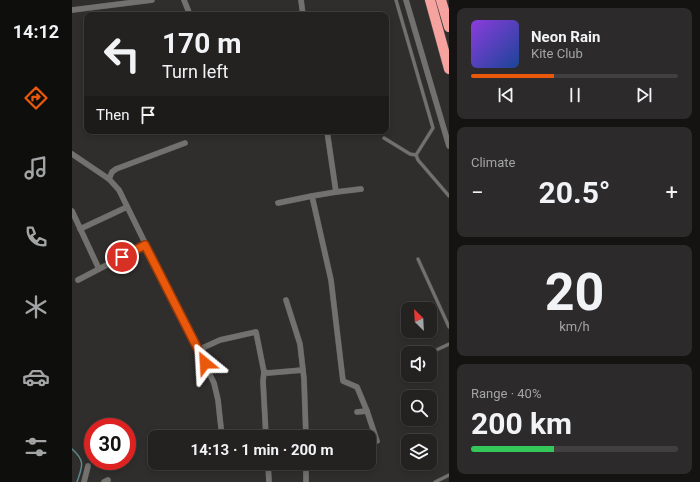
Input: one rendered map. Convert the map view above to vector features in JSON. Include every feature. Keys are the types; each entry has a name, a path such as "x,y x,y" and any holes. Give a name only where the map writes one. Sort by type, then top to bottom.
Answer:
{"highway":[{"path":"430,0 449,69"},
{"path":"442,0 449,27"}],"street":[{"path":"72,10 152,0"},
{"path":"184,0 189,12"},
{"path":"300,0 303,12"},
{"path":"406,0 449,146"},
{"path":"326,134 336,192"},
{"path":"109,179 112,172 116,169 185,143"},
{"path":"72,154 109,179 116,186 216,387 221,430"},
{"path":"278,203 312,196 361,189"},
{"path":"312,196 331,280 343,381 357,387 377,441"},
{"path":"80,229 126,207"},
{"path":"72,211 100,269"},
{"path":"78,280 145,245"},
{"path":"286,300 300,344 303,370 306,430"},
{"path":"198,350 220,340 256,332 264,372 263,382 266,430"},
{"path":"264,372 268,373 303,370"},
{"path":"357,412 367,411"},
{"path":"84,482 87,470"},
{"path":"268,470 269,482"},
{"path":"306,470 306,482"}],"lane":[{"path":"396,0 433,128 416,155"},
{"path":"384,138 410,154 416,155"},
{"path":"416,155 418,160 449,196"},
{"path":"418,259 449,327"},
{"path":"437,350 449,344"},
{"path":"435,482 449,475"}],"waterway":[{"path":"72,449 79,457 82,464 77,482"}],"route":[{"path":"122,257 145,245 165,287 205,363"}]}
